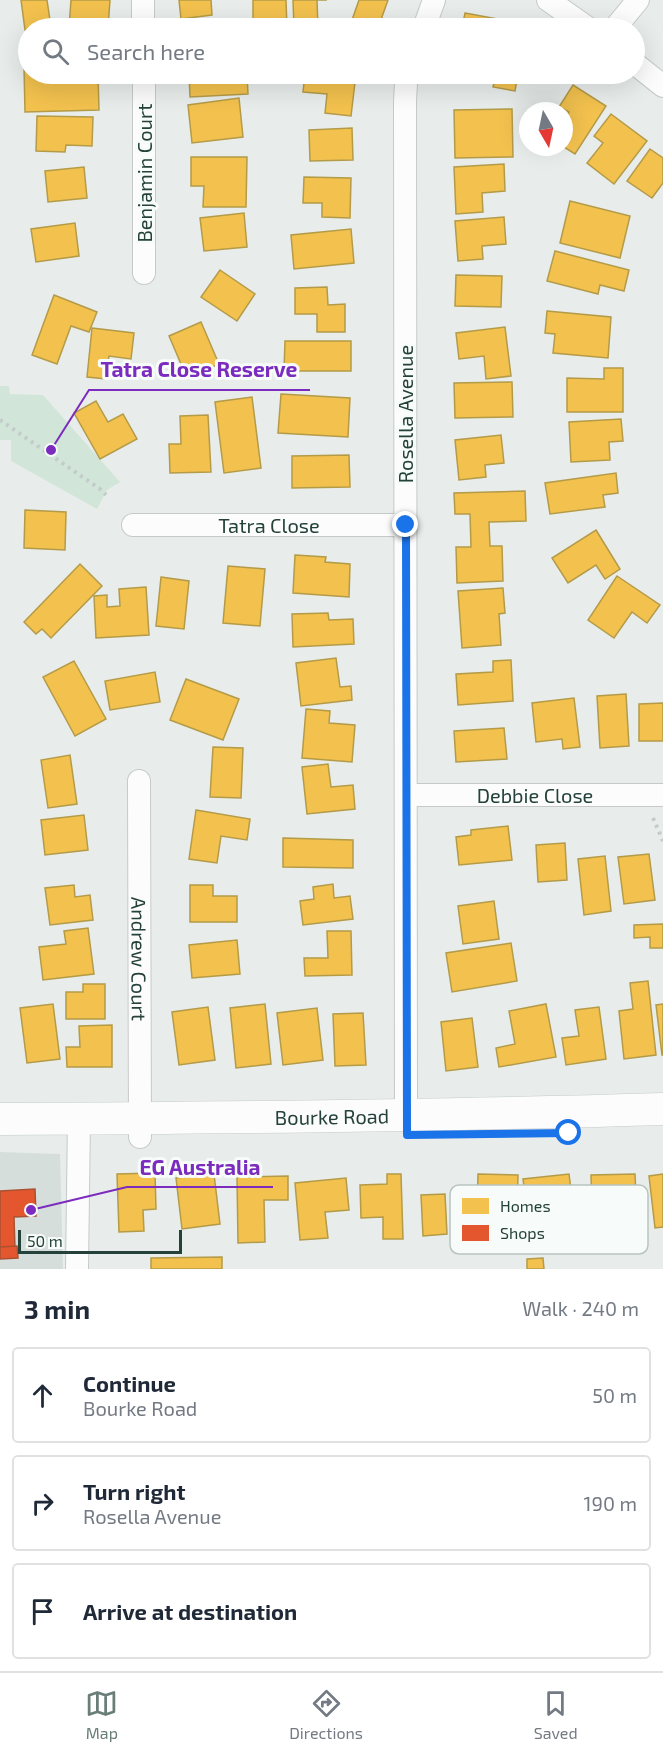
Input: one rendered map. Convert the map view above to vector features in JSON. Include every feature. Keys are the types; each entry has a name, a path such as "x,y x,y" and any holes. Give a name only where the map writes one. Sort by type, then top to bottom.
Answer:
{"main road":[{"name":"Bourke Road","path":"406,1124 516,1113 663,1109"},
{"name":"Bourke Road","path":"0,1119 80,1128 406,1124 663,1130"},
{"name":"Bourke Road","path":"0,1137 80,1128"}],"street":[{"path":"143,0 143,18"},
{"path":"428,18 434,0"},
{"path":"548,0 574,18"},
{"path":"623,18 638,0"},
{"path":"645,72 663,86"},
{"name":"Benjamin Court","path":"144,84 144,273"},
{"name":"Rosella Avenue","path":"406,84 406,1124"},
{"name":"Tatra Close","path":"133,525 406,525"},
{"name":"Andrew Court","path":"139,781 141,1128"},
{"name":"Debbie Close","path":"406,795 663,795"},
{"path":"77,1269 80,1128"}],"path":[{"path":"0,420 106,495"},
{"path":"652,818 663,841"}],"shaded area":[{"path":"0,1152 60,1154 63,1269 0,1269"}],"green space":[{"path":"0,386 9,386 10,394 43,395 120,482 107,490 97,509 11,461 11,440 0,440"}],"building: Homes":[{"path":"21,0 47,0 50,18 23,18"},
{"path":"71,0 110,0 109,18 70,18"},
{"path":"179,0 211,0 212,15 181,18"},
{"path":"253,0 286,0 287,18 253,18"},
{"path":"293,0 317,0 318,18 294,18"},
{"path":"359,0 388,0 382,18 353,18"},
{"path":"465,13 492,18 464,18"},
{"path":"24,84 98,84 99,110 25,112"},
{"path":"189,84 248,84 248,94 190,97"},
{"path":"304,84 355,84 351,116 325,113 327,94 303,92"},
{"path":"494,84 516,84 515,91 493,87"},
{"path":"573,85 606,106 575,154 573,153 573,102 562,102"},
{"path":"239,98 243,137 192,143 188,105"},
{"path":"512,109 513,157 455,158 454,110"},
{"path":"611,114 647,141 614,184 587,163 603,143 594,136"},
{"path":"37,116 93,117 92,146 66,145 65,152 36,151"},
{"path":"352,128 353,160 310,161 309,130"},
{"path":"650,149 663,158 663,183 652,198 627,181"},
{"path":"191,157 247,157 246,207 203,207 204,186 191,186"},
{"path":"504,164 505,191 482,193 483,212 456,214 454,167"},
{"path":"84,167 87,198 48,202 45,171"},
{"path":"304,177 351,178 350,218 322,217 322,203 303,203"},
{"path":"570,201 630,216 620,258 560,243"},
{"path":"244,213 247,247 204,251 200,218"},
{"path":"504,217 506,244 482,246 483,259 458,261 455,221"},
{"path":"75,223 79,256 36,262 31,229"},
{"path":"351,229 354,263 294,269 291,235"},
{"path":"555,251 629,270 624,291 600,285 598,294 547,281"},
{"path":"220,270 255,294 237,321 201,297"},
{"path":"456,275 502,276 501,307 455,306"},
{"path":"327,287 328,305 345,304 345,332 317,332 317,314 295,314 295,288"},
{"path":"54,295 97,312 89,332 71,326 57,364 32,355"},
{"path":"547,311 611,317 608,358 553,353 555,334 545,333"},
{"path":"201,322 219,364 187,378 169,336"},
{"path":"505,327 511,376 486,379 484,356 459,359 456,333"},
{"path":"92,328 134,333 131,359 109,356 106,379 87,377"},
{"path":"285,341 351,341 351,371 284,371"},
{"path":"604,368 623,368 623,412 567,412 567,378 604,379"},
{"path":"512,382 513,417 455,418 454,383"},
{"path":"281,394 350,398 348,437 278,433"},
{"path":"252,397 261,468 224,473 215,402"},
{"path":"96,401 108,422 123,414 137,439 100,459 74,413"},
{"path":"208,415 211,472 170,473 169,444 181,444 180,416"},
{"path":"621,419 623,441 609,442 610,460 571,462 569,422"},
{"path":"501,435 504,463 485,465 486,477 459,480 455,440"},
{"path":"349,455 350,487 292,488 292,456"},
{"path":"616,473 618,493 603,495 605,507 550,514 545,483"},
{"path":"525,491 526,521 489,522 490,546 502,546 503,581 457,583 456,547 471,547 470,514 455,514 454,493"},
{"path":"25,510 66,512 65,550 24,548"},
{"path":"596,530 620,569 605,579 596,565 568,583 552,558"},
{"path":"295,555 326,557 325,562 350,564 349,597 293,593"},
{"path":"80,564 102,586 51,638 42,629 36,634 24,622"},
{"path":"228,566 265,569 260,626 223,623"},
{"path":"617,576 660,605 647,623 632,612 614,638 588,620"},
{"path":"161,577 189,581 184,629 156,626"},
{"path":"146,587 149,635 96,638 94,596 107,595 107,607 120,606 119,589"},
{"path":"503,588 505,613 499,614 501,645 462,648 458,591"},
{"path":"328,613 329,620 353,619 354,644 293,647 292,614"},
{"path":"336,658 340,687 351,686 352,700 301,706 296,663"},
{"path":"511,660 513,701 458,705 456,674 493,672 493,661"},
{"path":"74,661 106,719 75,736 43,677"},
{"path":"155,672 160,702 110,710 105,681"},
{"path":"186,679 239,699 223,740 170,720"},
{"path":"626,694 629,746 600,748 597,696"},
{"path":"574,698 580,747 563,749 562,739 536,742 532,703"},
{"path":"663,703 663,741 639,741 639,704"},
{"path":"306,709 330,711 329,723 355,725 352,762 302,758"},
{"path":"504,728 507,759 456,762 454,731"},
{"path":"213,747 243,748 241,798 210,797"},
{"path":"70,755 77,804 48,808 41,760"},
{"path":"328,764 331,787 353,785 355,809 307,814 302,767"},
{"path":"196,810 250,819 247,840 221,836 217,863 189,859"},
{"path":"84,815 88,850 45,855 41,820"},
{"path":"508,826 512,860 459,865 456,837 471,835 471,830"},
{"path":"283,838 353,840 353,868 283,867"},
{"path":"565,843 567,880 538,882 536,845"},
{"path":"649,854 655,900 624,904 618,857"},
{"path":"605,856 611,911 584,915 578,859"},
{"path":"333,884 334,898 350,896 353,919 303,925 300,901 314,899 313,887"},
{"path":"74,885 75,897 90,895 93,920 50,925 45,888"},
{"path":"190,885 213,885 213,896 237,896 237,922 190,922"},
{"path":"494,901 499,939 463,944 458,906"},
{"path":"663,924 663,948 650,948 650,937 634,938 634,925"},
{"path":"88,928 94,974 43,980 39,947 66,944 64,931"},
{"path":"327,931 351,931 352,975 305,976 304,958 328,958"},
{"path":"237,940 240,974 192,978 189,945"},
{"path":"511,943 517,981 452,992 446,953"},
{"path":"648,981 656,1055 624,1059 619,1011 633,1009 630,983"},
{"path":"83,984 105,984 105,1019 66,1019 66,992 83,992"},
{"path":"53,1004 60,1059 27,1063 20,1008"},
{"path":"265,1004 271,1064 236,1068 230,1008"},
{"path":"546,1004 556,1057 499,1067 496,1048 515,1044 509,1011"},
{"path":"663,1004 663,1055 662,1055 656,1005"},
{"path":"208,1007 215,1060 179,1065 172,1012"},
{"path":"599,1007 606,1059 566,1065 562,1038 579,1036 575,1010"},
{"path":"317,1008 323,1060 283,1065 277,1013"},
{"path":"363,1013 366,1065 335,1066 333,1014"},
{"path":"472,1018 478,1067 446,1071 441,1022"},
{"path":"112,1025 112,1067 67,1067 66,1047 80,1047 79,1026"},
{"path":"155,1173 156,1209 143,1210 144,1231 119,1232 117,1174"},
{"path":"214,1174 220,1224 182,1229 176,1178"},
{"path":"387,1174 401,1174 403,1239 383,1239 383,1217 361,1218 360,1185 387,1184"},
{"path":"478,1174 518,1175 518,1185 478,1185"},
{"path":"569,1174 570,1185 524,1185 523,1179"},
{"path":"635,1174 636,1185 591,1185 591,1175"},
{"path":"663,1174 663,1227 655,1228 649,1176"},
{"path":"288,1176 288,1200 264,1200 265,1242 238,1243 237,1177"},
{"path":"346,1178 349,1210 325,1212 328,1238 300,1240 295,1183"},
{"path":"445,1194 447,1234 423,1236 421,1195"},
{"path":"222,1257 222,1269 151,1269 151,1258"},
{"path":"543,1258 544,1269 527,1269 527,1259"}],"building: Shops":[{"path":"35,1189 36,1216 14,1217 15,1249 0,1249 0,1191"},
{"path":"17,1246 18,1258 0,1259 0,1247"}],"place":[{"name":"Tatra Close Reserve","path":"51,450"},
{"name":"EG Australia","path":"31,1210"}],"route":[{"path":"406,525 407,1135 569,1133"}]}
